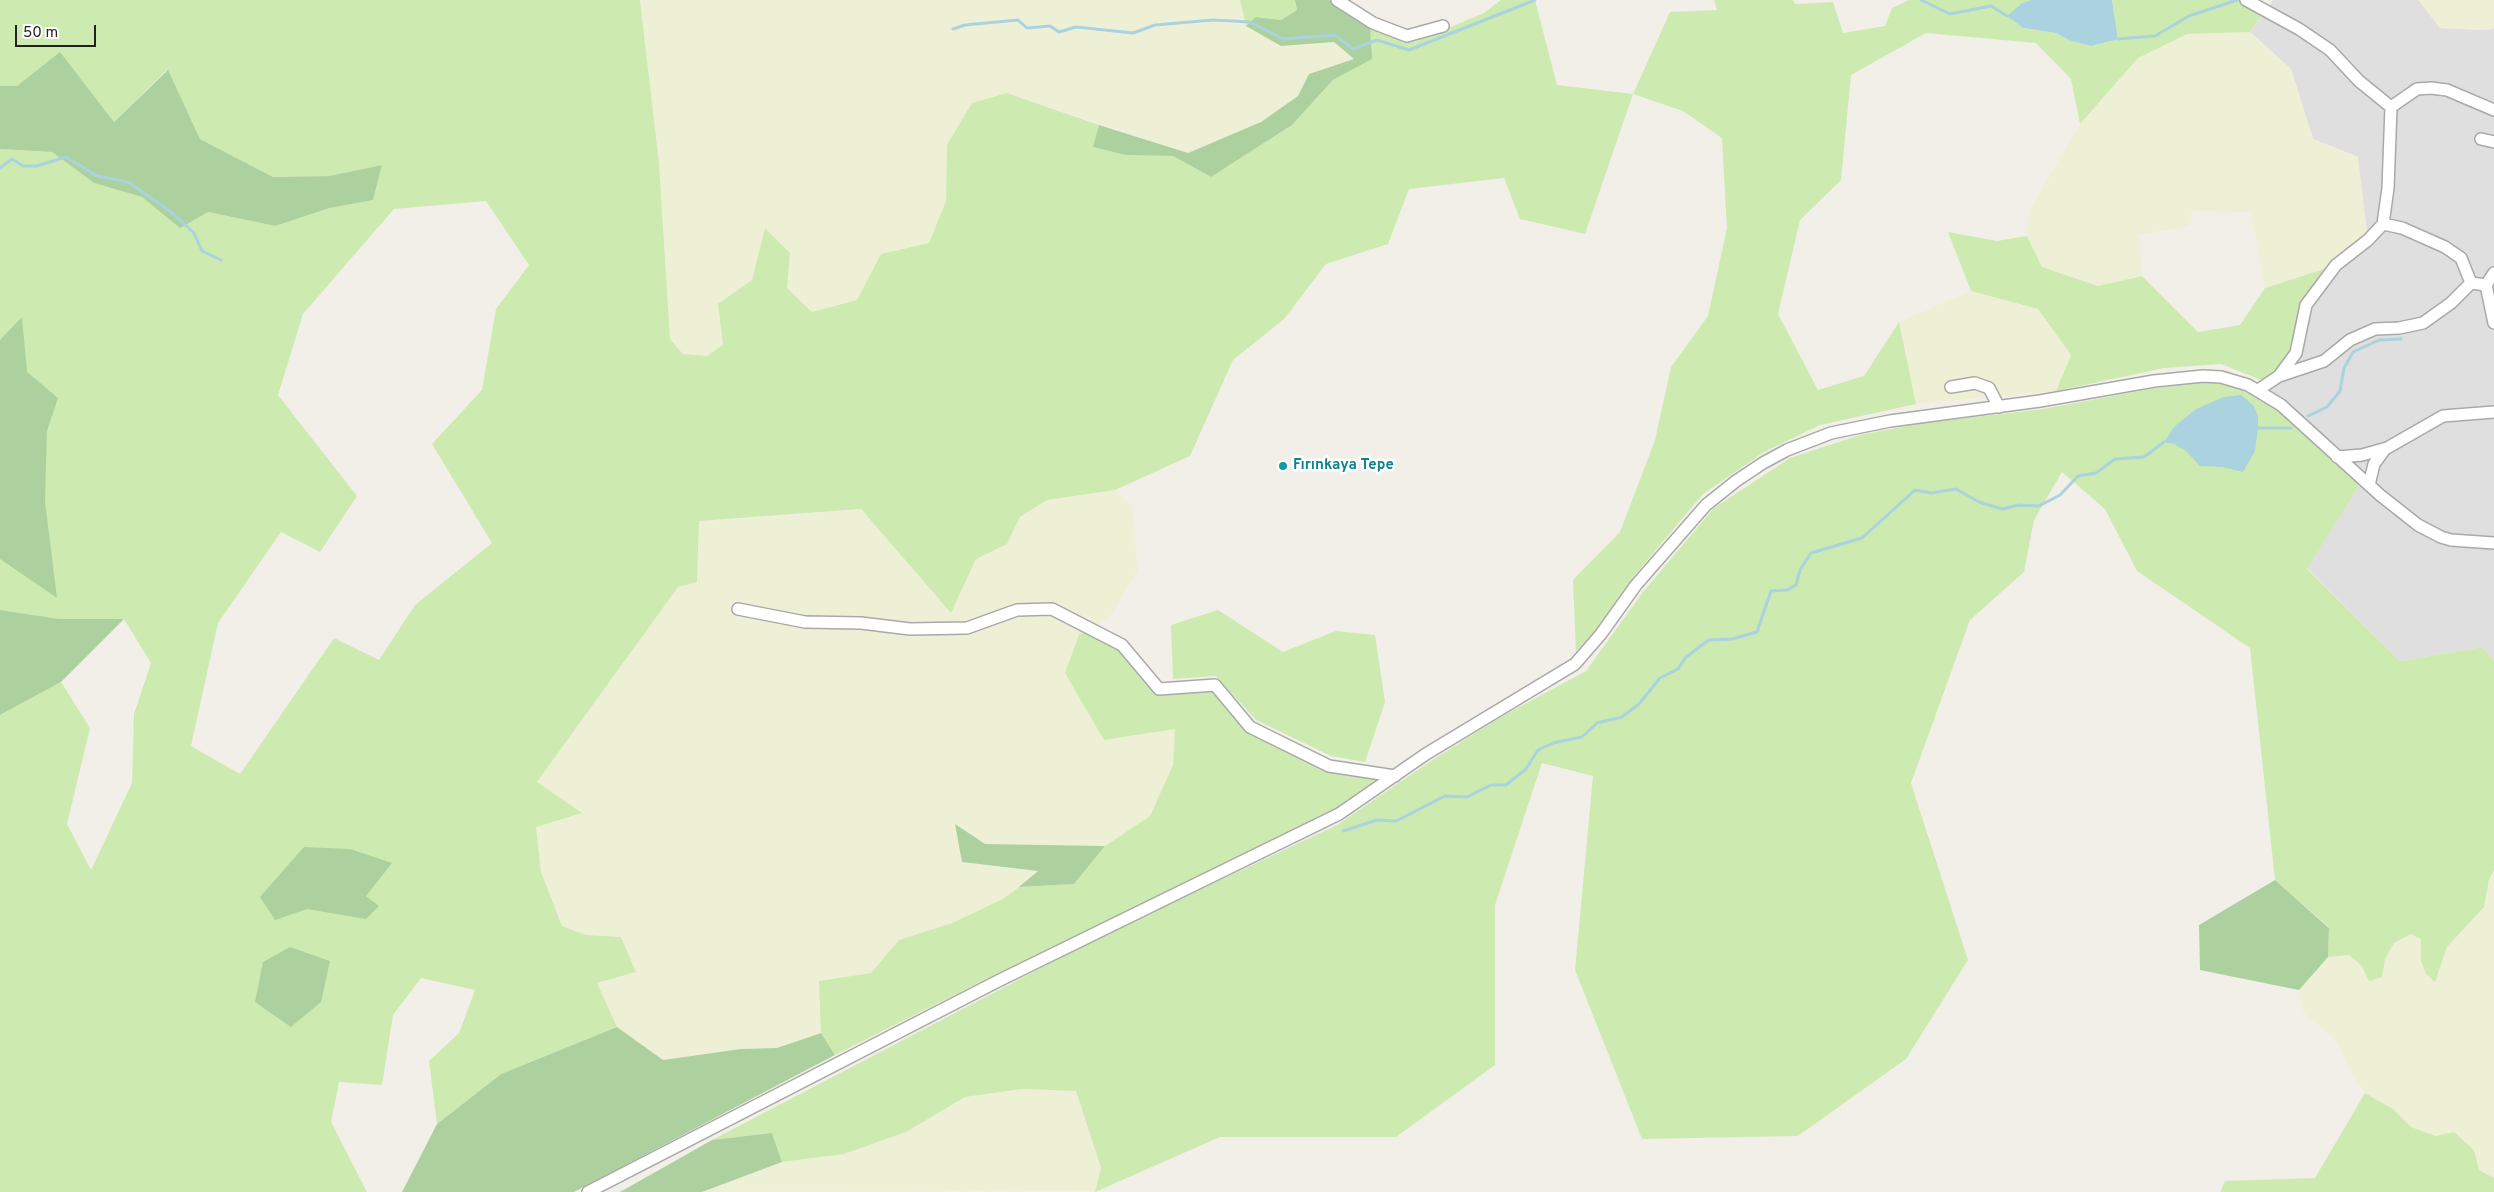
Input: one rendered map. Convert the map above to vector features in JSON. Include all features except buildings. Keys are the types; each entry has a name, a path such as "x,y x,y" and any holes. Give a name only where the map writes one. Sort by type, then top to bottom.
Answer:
{"street":[{"path":"1337,0 1373,23 1407,36 1443,26"},
{"path":"2246,0 2299,29 2330,50 2360,81 2391,107"},
{"path":"2391,107 2417,89 2432,88 2446,90 2494,110"},
{"path":"2279,376 2296,353 2306,305 2336,265 2368,240 2383,224 2388,188 2391,107"},
{"path":"2482,139 2494,142"},
{"path":"2383,224 2402,228 2445,247 2461,258 2471,283"},
{"path":"2494,273 2489,287 2494,323"},
{"path":"2471,283 2489,287"},
{"path":"2258,390 2279,376 2324,361 2350,340 2375,329 2399,328 2423,323 2451,303 2471,283"},
{"path":"588,1192 998,981 1324,822 1358,803 1395,776 1497,710 1574,664 1600,634 1636,585 1697,514 1729,486 1763,463 1812,440 1848,428 1912,417 1999,407 2184,377 2221,377 2258,390 2296,417 2337,457 2406,517 2441,538 2466,543 2494,543"},
{"path":"1951,387 1975,383 1989,388 1999,407"},
{"path":"2337,457 2362,455 2387,448 2442,416 2494,412"},
{"path":"2369,485 2374,464 2387,448"},
{"path":"738,609 806,622 861,623 910,629 967,628 1017,610 1052,609 1122,645 1159,689 1215,685 1250,727 1329,766 1395,776"}],"shaded area":[{"path":"2273,0 2418,0 2441,28 2486,30 2494,28 2494,661 2482,647 2400,661 2307,568 2359,486 2258,390 2279,376 2306,305 2336,265 2358,157 2313,139 2291,69 2250,32"}],"green space":[{"path":"0,0 640,0 659,163 670,339 683,354 707,356 723,345 718,304 752,280 765,228 790,253 787,288 812,312 857,300 881,254 929,243 946,201 947,145 972,103 1007,93 1099,125 1094,147 1125,155 1173,156 1211,177 1292,125 1333,80 1371,59 1370,26 1415,42 1484,13 1501,0 1535,0 1557,85 1633,94 1585,234 1520,219 1504,178 1409,189 1388,244 1326,264 1284,319 1233,360 1190,456 1115,490 1047,500 1020,517 1007,544 976,559 951,613 861,509 699,521 697,582 678,587 537,782 582,813 536,827 541,872 562,926 586,935 621,937 636,972 597,983 617,1027 501,1074 437,1124 429,1061 459,1033 475,990 421,978 393,1015 382,1085 339,1082 331,1122 367,1192 0,1192 0,715 61,682 90,728 67,824 91,870 132,783 134,714 151,663 124,619 60,619 0,610 0,149 52,152 94,183 142,197 180,227 208,212 275,226 330,208 373,200 382,165 329,176 273,177 200,139 167,70 114,122 60,53 17,86 0,86","holes":["486,201 529,265 496,309 482,390 432,444 492,543 415,605 379,660 334,638 240,774 191,746 218,623 281,532 320,552 357,496 278,395 303,314 394,209"]},
{"path":"640,0 1240,0 1246,26 1281,46 1334,42 1354,59 1309,74 1298,96 1261,122 1188,153 1007,93 947,145 946,201 929,243 881,254 857,300 812,312 787,288 790,253 765,228 752,280 719,304 723,345 707,357 683,354 670,339 659,163"},
{"path":"1240,0 1295,0 1297,10 1281,20 1257,17 1246,26"},
{"path":"1295,0 1329,0 1370,26 1372,59 1333,80 1292,125 1211,177 1173,156 1125,155 1093,147 1099,125 1188,153 1261,122 1298,96 1309,74 1354,59 1334,42 1281,46 1246,26 1256,17 1281,20 1297,10"},
{"path":"1714,0 1793,0 1795,4 1833,2 1843,33 1885,26 1892,8 1909,0 2031,0 2022,3 2008,16 2023,28 2056,33 2069,40 2118,39 2112,0 2239,0 2263,13 2250,32 2187,34 2138,58 2080,124 2071,79 2036,43 1926,33 1851,75 1841,180 1800,220 1778,314 1818,390 1864,376 1899,322 1916,404 1820,425 1764,452 1703,494 1634,576 1596,632 1576,651 1573,580 1620,532 1655,440 1671,367 1708,316 1727,228 1722,138 1683,111 1633,94 1670,12 1717,10"},
{"path":"2418,0 2494,0 2494,28 2486,30 2440,28"},
{"path":"2250,32 2291,69 2313,139 2358,157 2368,240 2336,265 2265,288 2251,212 2192,211 2190,226 2139,235 2142,276 2098,286 2042,267 2027,236 2029,211 2080,124 2138,58 2187,34"},
{"path":"60,52 114,122 168,70 200,139 273,177 329,176 382,165 373,200 330,208 275,226 208,212 180,228 142,197 94,183 52,152 0,149 0,86 17,86"},
{"path":"1948,232 1997,241 2027,236 2042,267 2098,286 2142,276 2198,332 2240,325 2265,288 2327,268 2293,351 2277,369 2261,380 2221,364 2164,368 2056,391 2071,355 2038,309 1971,291"},
{"path":"1971,291 2038,309 2071,355 2056,391 1916,404 1899,322"},
{"path":"22,317 27,372 58,398 47,431 45,501 57,598 0,559 0,340"},
{"path":"2205,382 2236,386 2267,399 2359,486 2307,569 2400,661 2482,647 2494,661 2494,870 2489,880 2484,907 2447,947 2435,982 2426,974 2421,961 2421,939 2411,934 2394,943 2385,959 2382,977 2369,981 2362,966 2349,955 2328,957 2329,927 2275,880 2250,648 2137,571 2105,509 2062,472 2034,520 2024,572 1970,620 1911,783 1968,960 1906,1059 1798,1136 1642,1139 1575,970 1593,776 1542,763 1495,905 1495,1065 1396,1137 1220,1137 1095,1192 1101,1168 1076,1091 1022,1089 965,1097 906,1132 844,1154 782,1162 772,1133 712,1140 1104,935 1337,825 1431,761 1501,717 1586,671 1643,592 1714,508 1790,458 1860,435 1923,423 2043,409 2150,389"},
{"path":"1115,490 1132,506 1138,570 1110,617 1079,635 1104,740 1175,729 1173,765 1150,816 1105,846 985,844 963,862 1039,871 1003,899 952,923 899,940 871,973 819,981 821,1033 777,1048 741,1049 663,1060 617,1027 597,983 636,972 621,937 586,935 562,926 541,872 535,827 581,813 537,782 678,587 697,582 699,521 762,518 861,509 951,613 976,559 1007,544 1020,517 1047,500"},
{"path":"0,610 60,619 124,619 61,682 0,715"},
{"path":"1218,610 1283,652 1336,631 1375,635 1385,702 1365,762 1331,756 1256,720 1216,676 1173,679 1171,625"},
{"path":"1086,631 1119,649 1156,694 1211,689 1251,735 1328,770 1384,778 1345,805 986,979 835,1055 821,1033 819,981 871,973 899,940 952,923 1003,899 1019,887 1074,884 1105,846 1150,816 1173,765 1175,729 1104,740 1065,673 1079,635"},
{"path":"955,824 985,844 1105,846 1074,884 1019,887 1038,871 962,862"},
{"path":"304,847 350,849 392,863 366,896 379,906 366,919 307,909 275,920 260,897"},
{"path":"2494,870 2494,1178 2479,1170 2474,1150 2411,1127 2393,1109 2365,1093 2352,1075 2337,1042 2303,1012 2299,990 2328,957 2349,955 2362,966 2385,959 2395,943 2411,934 2422,938 2421,961 2426,974 2435,981 2447,947 2484,907 2489,880"},
{"path":"2275,880 2329,928 2328,957 2299,990 2200,970 2199,925"},
{"path":"290,947 330,961 321,1002 291,1027 255,1002 263,962"},
{"path":"617,1027 663,1060 741,1049 777,1048 821,1033 835,1055 574,1192 402,1192 437,1124 501,1074"},
{"path":"1022,1089 1076,1091 1101,1168 1095,1191 702,1192 782,1162 844,1154 906,1132 965,1097"},
{"path":"2365,1093 2393,1109 2411,1127 2436,1136 2454,1132 2474,1150 2479,1170 2494,1178 2494,1192 2220,1192 2225,1181 2315,1178"},
{"path":"772,1133 782,1162 702,1192 620,1192 712,1140"}],"water":[{"path":"2031,0 2112,0 2118,39 2091,46 2069,40 2056,33 2023,28 2007,16 2022,3"},
{"path":"2241,395 2254,406 2258,416 2255,451 2243,472 2223,467 2200,466 2186,451 2174,444 2164,442 2175,426 2196,409 2224,397"}],"waterway":[{"path":"953,29 965,25 1018,20 1027,28 1050,26 1059,32 1076,27 1133,33 1155,25 1213,20 1250,22 1283,39 1335,35 1353,49 1377,40 1409,50 1535,0"},
{"path":"1921,0 1950,14 1991,6 2007,16"},
{"path":"2118,39 2155,36 2189,16 2237,0"},
{"path":"0,168 12,159 23,166 37,166 66,157 97,176 128,182 170,211 194,233 202,251 221,260"},
{"path":"2308,416 2327,407 2340,391 2344,368 2353,352 2379,340 2401,339"},
{"path":"2258,428 2291,428"},
{"path":"1343,831 1377,820 1396,821 1445,796 1467,797 1491,785 1506,785 1526,769 1538,750 1553,743 1582,737 1597,723 1622,717 1639,704 1660,678 1678,669 1686,657 1709,640 1732,639 1757,632 1771,591 1787,590 1796,585 1800,570 1811,553 1862,538 1915,490 1931,493 1956,489 1979,502 2002,509 2019,505 2039,506 2060,495 2078,476 2096,473 2115,459 2144,457 2164,442"}],"place":[{"name":"Fırınkaya Tepe","path":"1283,466"}]}
